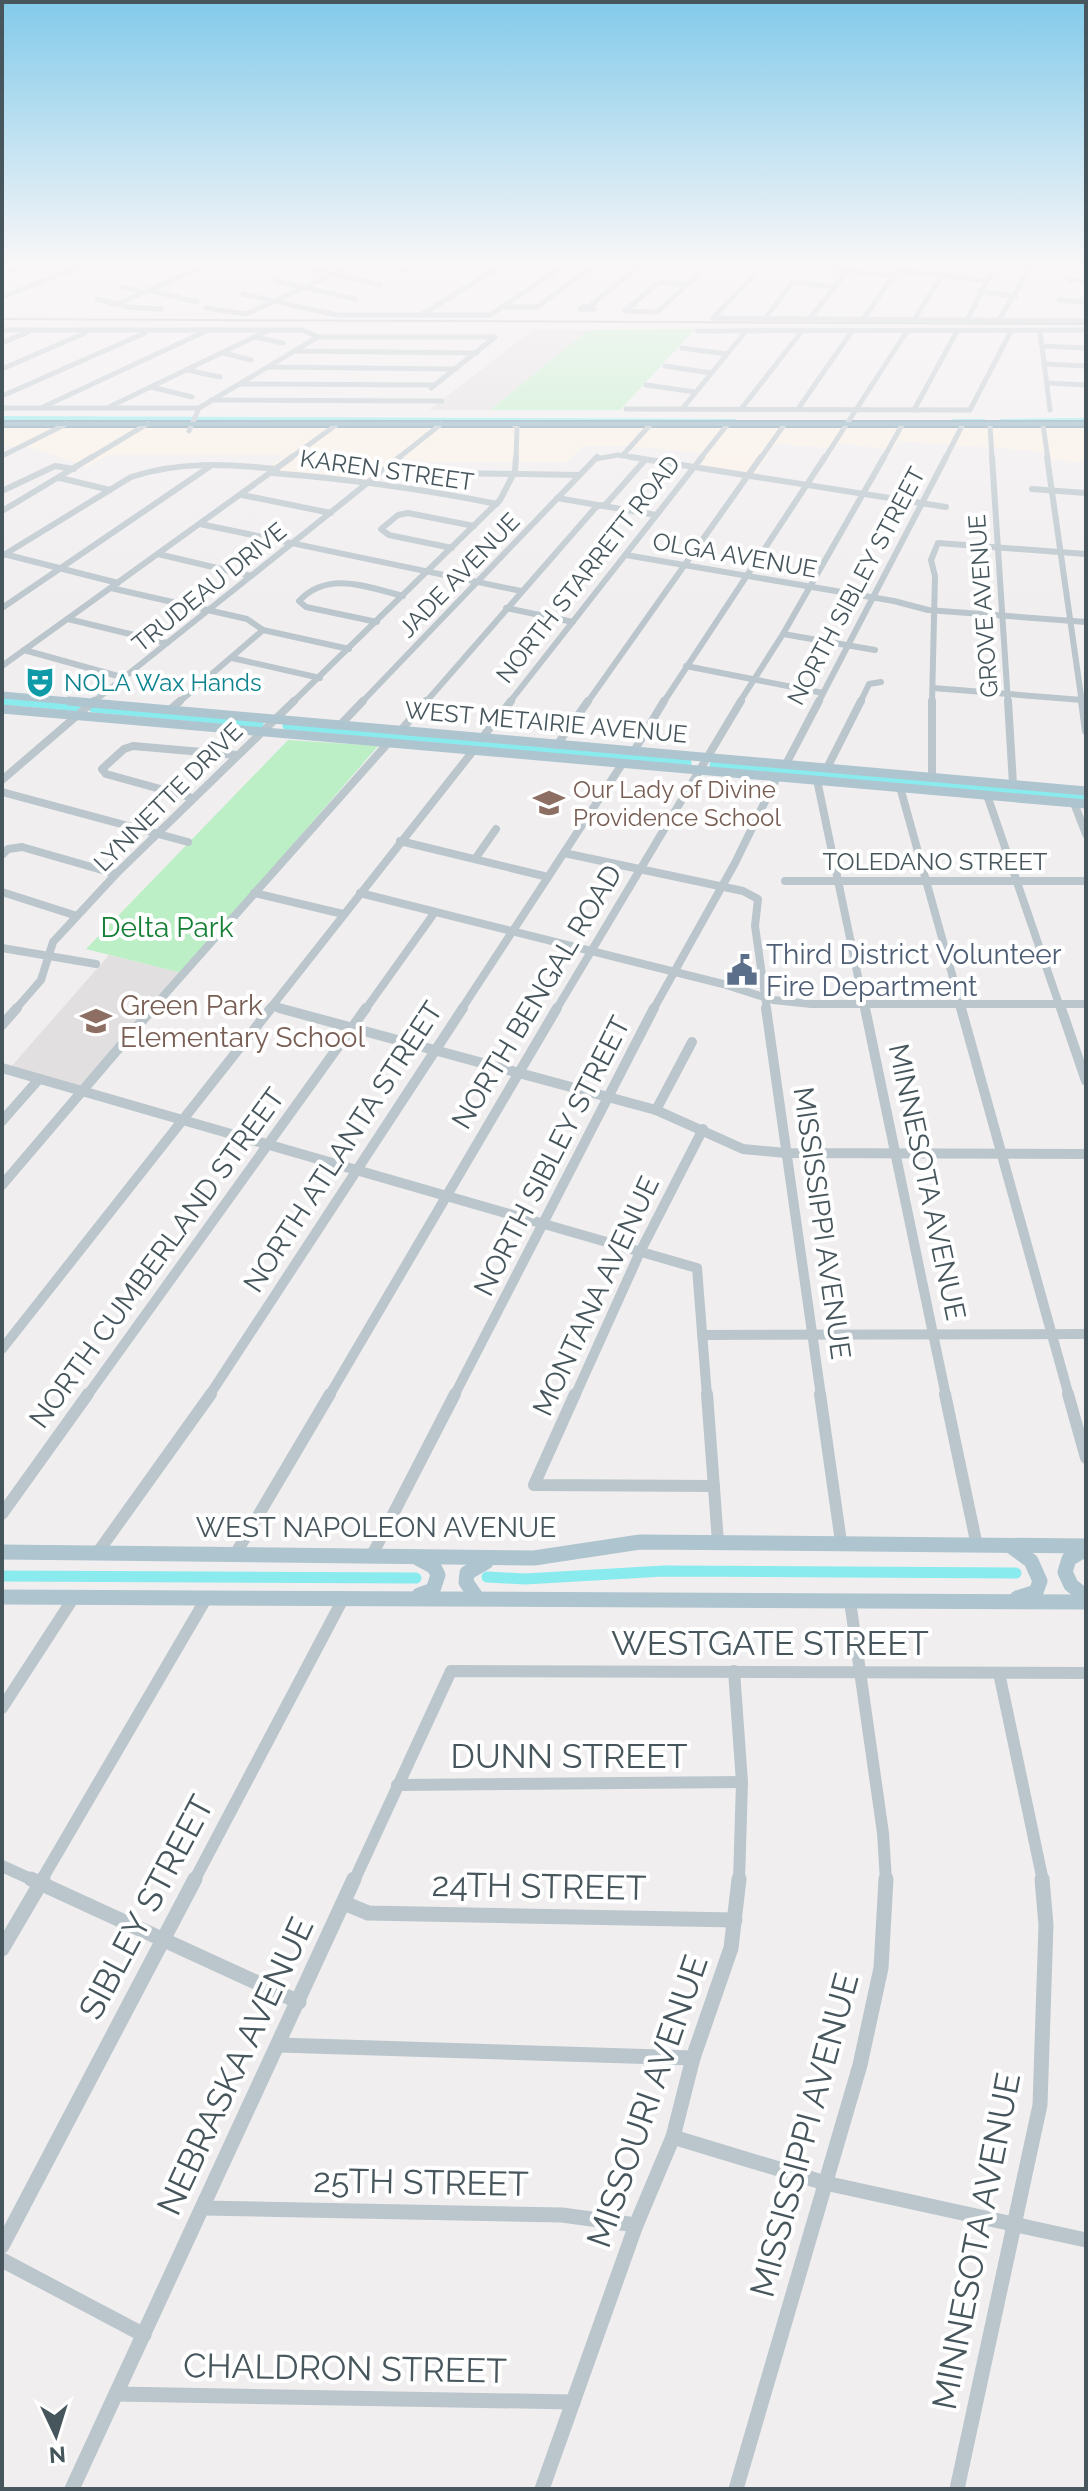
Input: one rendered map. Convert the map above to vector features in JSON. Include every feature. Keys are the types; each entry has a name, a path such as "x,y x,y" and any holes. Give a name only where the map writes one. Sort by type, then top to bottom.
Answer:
{"highway":[{"path":"2,425 149,425 194,421 335,426 1086,425"}],"main road":[{"name":"WEST METAIRIE AVENUE","path":"2,695 1086,791"},
{"name":"WEST METAIRIE AVENUE","path":"2,709 259,735 388,743 1086,804"},
{"path":"298,737 276,730 284,724 316,721"},
{"path":"677,769 695,765 696,761 685,756"},
{"name":"WEST NAPOLEON AVENUE","path":"2,1552 534,1558 640,1542 841,1542 1086,1548"},
{"path":"1006,1602 1036,1592 1040,1581 1031,1561 1010,1546"},
{"path":"1086,1548 1072,1554 1066,1562 1065,1573 1076,1592 1086,1600"},
{"path":"412,1597 433,1590 438,1575 434,1567 413,1557"},
{"path":"477,1598 466,1582 467,1573 473,1567 497,1558"},
{"path":"2,1597 1086,1600"}],"street":[{"path":"2,396 37,380"},
{"path":"40,408 100,380"},
{"path":"107,408 165,380"},
{"path":"2,408 107,408 194,421 211,400 246,380"},
{"path":"415,401 441,380"},
{"path":"682,409 705,380"},
{"path":"741,409 763,380"},
{"path":"798,409 818,380"},
{"path":"634,751 686,666 711,633 874,380"},
{"path":"914,410 930,380"},
{"path":"626,409 970,410 985,380"},
{"path":"1050,410 1048,383 1086,385"},
{"path":"240,384 435,385"},
{"path":"646,385 695,392"},
{"path":"151,387 192,397"},
{"path":"211,400 442,401"},
{"path":"2,456 65,425"},
{"path":"2,511 149,425"},
{"path":"2,666 335,426"},
{"name":"TRUDEAU DRIVE","path":"2,780 93,702 440,426"},
{"name":"LYNNETTE DRIVE","path":"2,1025 41,980 53,942 116,874 497,504 509,488 511,473 515,471 514,426"},
{"path":"622,456 649,426"},
{"name":"NORTH STARRETT ROAD","path":"482,738 726,426"},
{"path":"557,745 784,426"},
{"name":"NORTH BENGAL ROAD","path":"236,1553 697,770 708,758 783,634 902,426"},
{"name":"GROVE AVENUE","path":"990,426 1013,784"},
{"path":"1044,426 1086,731"},
{"name":"NORTH SIBLEY STREET","path":"786,764 962,427"},
{"path":"60,478 74,474 112,448"},
{"path":"622,456 946,507"},
{"name":"JADE AVENUE","path":"342,723 597,457 622,456"},
{"path":"402,729 596,507 606,504 645,460"},
{"path":"2,491 56,465 74,469"},
{"path":"2,608 209,467"},
{"name":"KAREN STREET","path":"110,490 146,471 209,467 275,471 401,490 426,490 497,504"},
{"path":"426,490 443,476 511,473 579,475"},
{"path":"60,478 110,490"},
{"path":"1032,489 1086,493"},
{"path":"3,555 110,490"},
{"path":"242,495 331,513"},
{"path":"557,498 656,515"},
{"path":"452,548 389,535 381,529 398,515 408,513 474,526"},
{"path":"200,524 521,591"},
{"path":"932,777 932,610 935,576 931,560 938,543 1086,554"},
{"path":"158,554 251,576"},
{"path":"3,555 247,619 263,630 349,649"},
{"name":"OLGA AVENUE","path":"626,555 932,610 1086,622"},
{"path":"377,622 306,607 299,601 315,585 329,582 403,596"},
{"path":"506,608 573,622"},
{"path":"68,619 167,643"},
{"path":"171,709 263,630"},
{"path":"783,634 875,650"},
{"path":"24,650 125,678"},
{"path":"232,658 320,678"},
{"path":"686,666 823,693"},
{"path":"827,768 869,684 881,682"},
{"path":"933,688 1082,700"},
{"path":"2,1185 388,743"},
{"path":"193,798 106,774 102,769 124,749 133,746 237,755"},
{"path":"2,1349 473,751"},
{"name":"NORTH ATLANTA STREET","path":"98,1552 185,1433 622,764"},
{"name":"NORTH SIBLEY STREET","path":"371,1557 608,1096 777,777"},
{"name":"MINNESOTA AVENUE","path":"817,780 977,1546"},
{"path":"900,787 1086,1458"},
{"path":"2,792 188,842"},
{"path":"987,795 1086,1081"},
{"path":"1074,803 1086,834"},
{"path":"475,859 496,829"},
{"path":"400,841 548,877"},
{"path":"2,855 8,849 22,847 116,874"},
{"path":"564,853 721,887"},
{"name":"TOLEDANO STREET","path":"785,881 1086,881"},
{"name":"MISSISSIPPI AVENUE","path":"721,887 758,899 755,926 841,1542"},
{"path":"2,892 77,916"},
{"path":"254,893 343,914"},
{"path":"360,893 674,971 765,997 811,1004 1086,1004"},
{"name":"NORTH CUMBERLAND STREET","path":"2,1514 435,912"},
{"path":"2,948 96,964"},
{"path":"272,1006 656,1110 743,1149 786,1153 1086,1154"},
{"path":"656,1110 692,1042"},
{"path":"2,1068 697,1268 718,1542"},
{"path":"2,1121 39,1079"},
{"name":"MONTANA AVENUE","path":"703,1129 640,1252 534,1485 714,1486"},
{"path":"702,1335 1086,1334"},
{"path":"2,1708 74,1597"},
{"path":"2,1949 207,1597"},
{"name":"SIBLEY STREET","path":"2,2246 344,1597"},
{"name":"MISSISSIPPI AVENUE","path":"736,2489 860,2065 881,1968 884,1847 863,1673 850,1601"},
{"name":"WESTGATE STREET","path":"453,1671 1086,1673"},
{"name":"NEBRASKA AVENUE","path":"72,2489 445,1680 453,1671"},
{"name":"MISSOURI AVENUE","path":"542,2489 636,2225 673,2137 693,2058 731,1948 742,1782 734,1671"},
{"name":"MINNESOTA AVENUE","path":"957,2489 1040,2105 1046,1925 1042,1873 999,1673"},
{"name":"DUNN STREET","path":"397,1785 742,1782"},
{"path":"2,1866 299,2002"},
{"name":"24TH STREET","path":"344,1903 368,1913 735,1920"},
{"path":"279,2045 693,2058"},
{"path":"673,2137 825,2183 1086,2240"},
{"name":"25TH STREET","path":"203,2208 562,2215 636,2225"},
{"name":"CHALDRON STREET","path":"2,2260 144,2335"},
{"name":"CHALDRON STREET","path":"116,2394 573,2402"}],"shaded area":[{"path":"468,380 526,380 490,410 429,410"},
{"path":"2,428 1086,428 1086,462 1049,460 1048,452 898,441 893,450 837,443 833,448 775,444 753,478 688,468 701,453 626,446 583,446 566,462 430,462 403,459 371,486 267,469 284,455 109,455 88,467 30,447 2,446"},
{"name":"Green Park Elementary School","path":"109,955 182,973 82,1087 10,1068"}],"green space":[{"path":"526,380 648,380 620,410 490,410"},
{"name":"Delta Park","path":"288,740 378,746 182,973 86,949"}],"waterway":[{"path":"2,418 735,421"},
{"path":"1001,421 1086,420"},
{"path":"954,421 984,421"},
{"path":"23,703 2,701 78,708"},
{"path":"93,709 260,724"},
{"path":"286,726 688,763"},
{"path":"713,765 1086,797"},
{"path":"487,1577 525,1579 664,1571 1016,1573"},
{"path":"2,1576 416,1578"}],"place":[{"name":"NOLA Wax Hands","path":"40,682"},
{"name":"Our Lady of Divine Providence School","path":"549,803"},
{"name":"Third District Volunteer Fire Department","path":"742,970"},
{"name":"Green Park Elementary School","path":"96,1021"}]}
